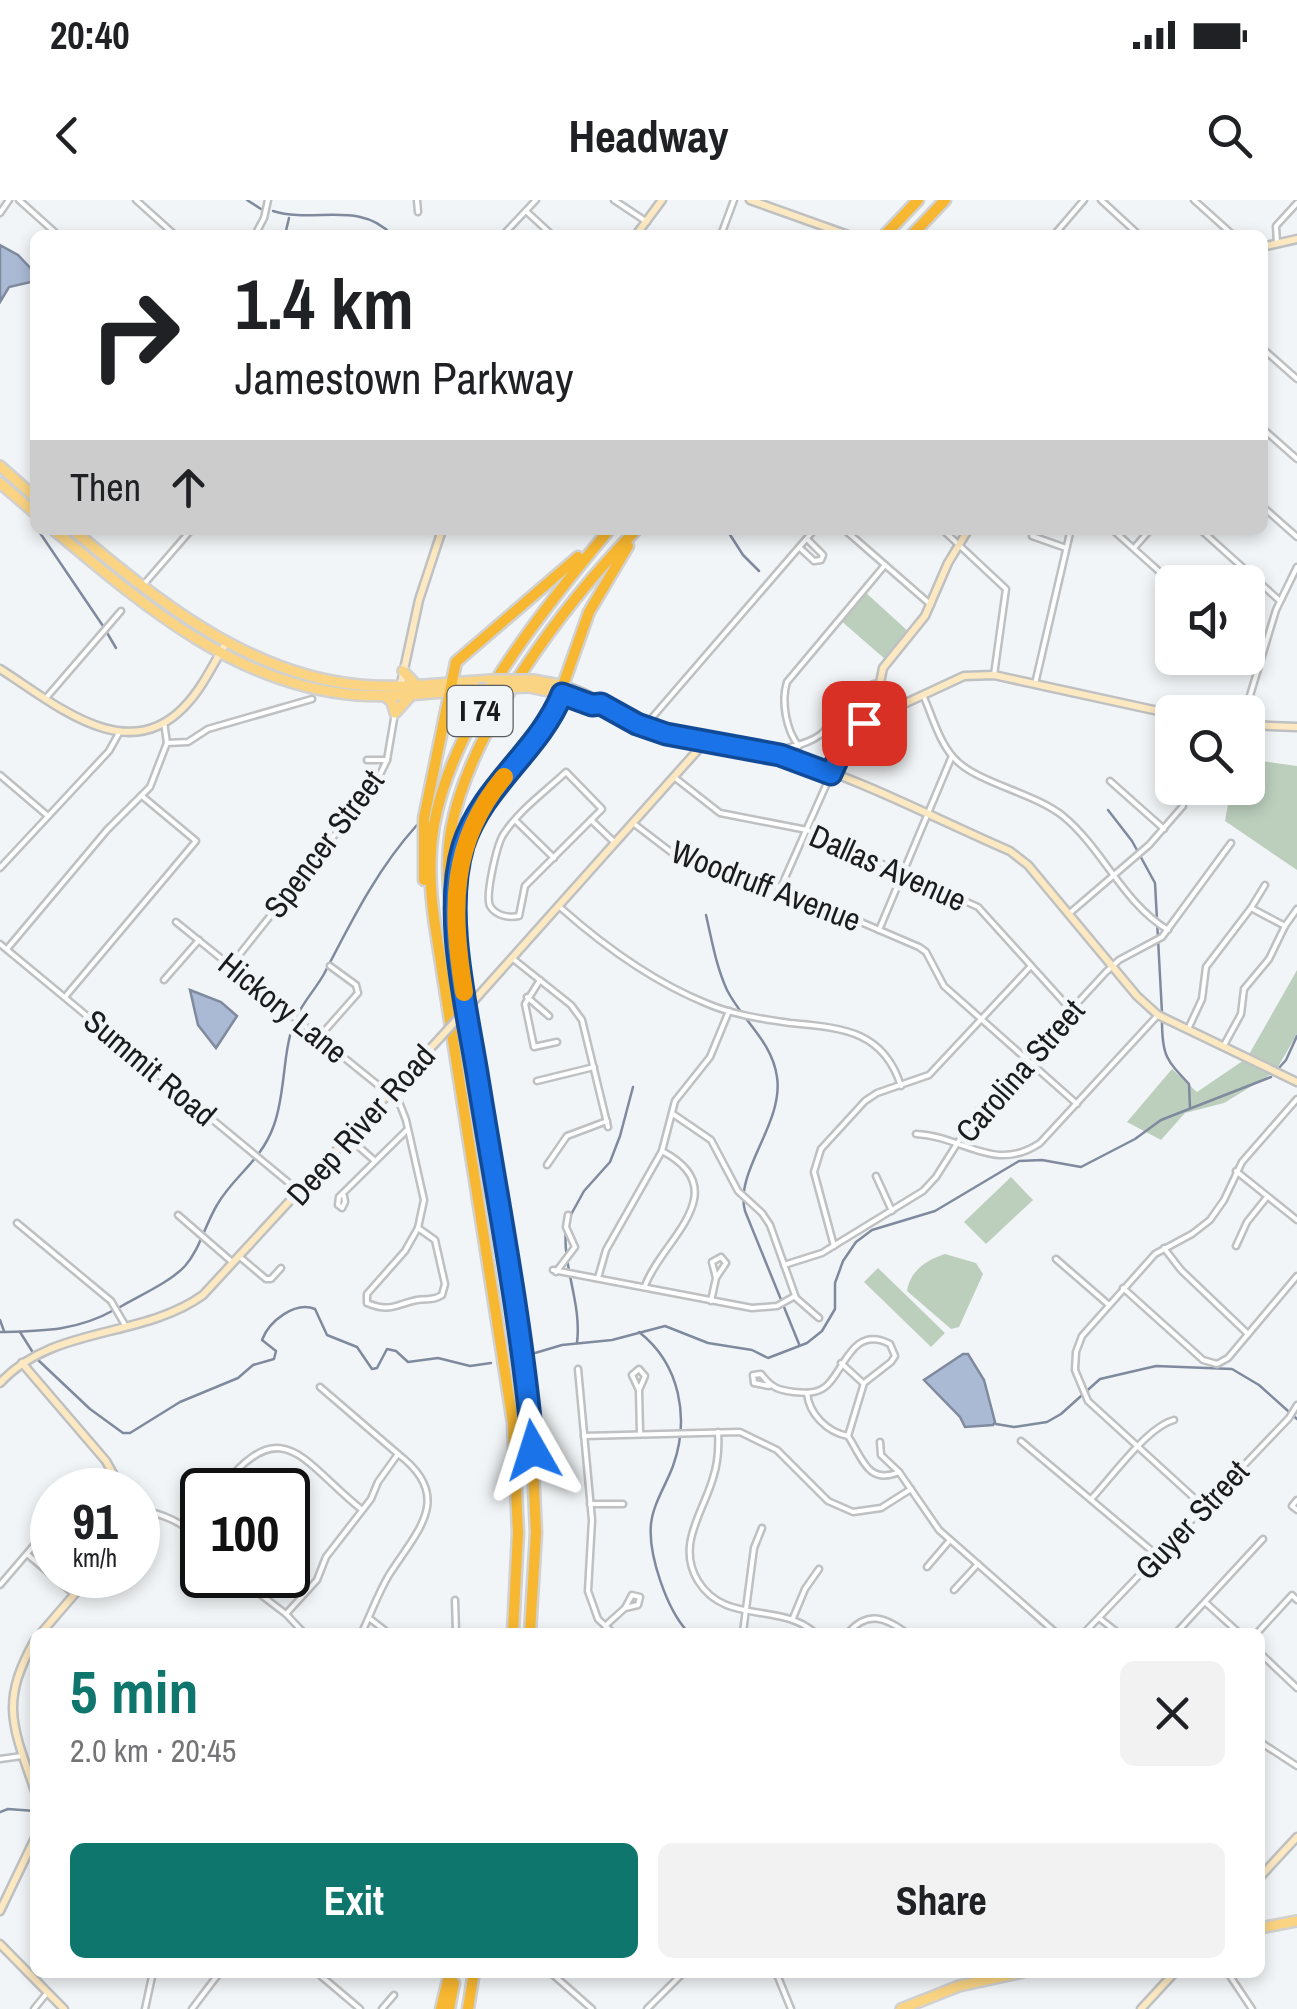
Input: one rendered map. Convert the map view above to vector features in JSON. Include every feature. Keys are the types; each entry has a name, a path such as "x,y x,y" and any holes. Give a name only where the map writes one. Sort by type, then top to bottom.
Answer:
{"highway":[{"path":"890,230 918,200"},
{"path":"917,230 945,200"},
{"path":"435,925 424,879 423,835 454,666 465,651 602,535"},
{"name":"I 74","path":"512,1628 518,1533 512,1410 435,925 430,884 432,842 440,801 454,762 488,697 527,636 604,535"},
{"name":"I 74","path":"530,1628 536,1519 529,1408 461,973 448,870 451,831 466,781 493,724 536,654 584,588 633,535"},
{"path":"461,973 456,888 466,837 486,799 548,725 593,603 635,535"},
{"path":"441,2009 451,1978"},
{"path":"450,2009 453,1978"},
{"path":"468,2009 473,1978"}],"main road":[{"path":"0,466 30,493"},
{"path":"0,482 30,509"},
{"path":"60,535 162,616 220,654 260,673 299,686 343,694 385,696 399,690"},
{"path":"79,535 226,643 265,662 316,678 399,690 531,684 564,690"},
{"path":"403,671 414,690"},
{"path":"396,712 414,690"},
{"path":"385,696 396,712"},
{"path":"1265,1927 1297,1921"},
{"path":"901,2009 958,1986 995,1978"}],"street":[{"path":"0,212 9,200"},
{"path":"18,200 52,230"},
{"path":"136,200 169,230"},
{"path":"258,230 268,200"},
{"path":"417,200 418,212"},
{"path":"508,230 536,200"},
{"path":"614,200 646,222"},
{"path":"640,230 662,200"},
{"path":"723,230 734,200"},
{"path":"750,200 834,230"},
{"path":"1058,230 1084,200"},
{"path":"1101,200 1134,230"},
{"path":"1194,200 1227,230"},
{"path":"1278,244 1276,226 1297,203"},
{"path":"526,211 547,230"},
{"path":"1268,246 1297,239"},
{"path":"1268,353 1297,379"},
{"path":"1268,433 1297,458"},
{"path":"1268,511 1297,537"},
{"path":"143,585 187,535"},
{"path":"399,690 419,600 440,535"},
{"path":"644,727 810,535"},
{"path":"851,535 931,605"},
{"path":"948,535 1008,592 994,674"},
{"path":"888,711 879,684 886,663 931,605 965,535"},
{"path":"1035,684 1069,535"},
{"path":"1119,535 1155,567"},
{"path":"1134,548 1146,535"},
{"path":"1206,535 1280,601"},
{"path":"1032,536 1066,548"},
{"path":"799,548 814,561 821,560 822,555 807,539"},
{"path":"800,746 793,739 784,701 787,682 885,565"},
{"path":"1265,646 1297,567"},
{"path":"46,698 122,610"},
{"path":"0,669 91,725 119,733 146,730 164,722 192,699 226,643"},
{"path":"781,888 851,732 888,711 972,674 994,674 1155,710"},
{"path":"772,753 800,746 824,731 864,686 879,684"},
{"path":"564,690 644,727 796,760 1018,856 1158,1015 1297,1082"},
{"path":"923,695 952,756 967,768 1058,812 1090,844 1144,912 1168,930"},
{"path":"167,743 188,742 208,730 312,700"},
{"name":"Spencer Street","path":"231,965 373,788 386,760 396,712"},
{"path":"6,949 106,830 154,780 167,743 164,722"},
{"path":"1265,725 1297,727"},
{"path":"0,868 109,750 119,733"},
{"path":"788,748 793,739"},
{"name":"Deep River Road","path":"0,1383 35,1356 191,1303 208,1291 350,1139 706,742"},
{"path":"796,760 800,746"},
{"path":"879,930 952,756"},
{"path":"367,760 386,760"},
{"path":"566,772 602,809 526,886 518,916 509,917 494,910 488,899 503,834 516,821 566,772"},
{"path":"0,775 48,816"},
{"name":"Dallas Avenue","path":"674,777 720,813 807,830 983,910 1071,1010"},
{"path":"1110,782 1164,829"},
{"path":"65,997 196,841 142,796"},
{"path":"1068,914 1115,875 1184,806"},
{"path":"591,820 614,842"},
{"path":"516,821 554,858"},
{"name":"Woodruff Avenue","path":"632,822 684,862 752,875 926,952 944,986 1078,1104"},
{"name":"Carolina Street","path":"784,1265 822,1253 923,1191 977,1112 1111,966 1154,944 1168,930 1231,843"},
{"path":"0,854 8,860"},
{"path":"1186,1031 1202,999 1206,967 1266,885"},
{"path":"558,905 633,965 681,992 729,1012 850,1031 890,1061 901,1086"},
{"path":"1251,908 1285,926"},
{"path":"1222,1048 1242,1014 1244,989 1269,959 1297,909"},
{"name":"Hickory Lane","path":"176,922 390,1094"},
{"path":"164,980 199,940"},
{"name":"Summit Road","path":"0,944 300,1192"},
{"path":"512,958 580,1016 607,1124 567,1136 547,1166"},
{"path":"320,1036 358,993 356,985 330,966"},
{"path":"834,1246 814,1172 816,1157 865,1101 929,1075 1030,967"},
{"path":"540,980 525,1004 534,1046 557,1042"},
{"path":"527,997 549,1016"},
{"path":"598,1278 606,1250 662,1150 681,1091 716,1046 729,1012"},
{"path":"916,1134 945,1138 976,1153 1006,1155 1028,1151 1078,1104 1158,1015"},
{"path":"538,1081 594,1067"},
{"path":"390,1094 401,1106 424,1200 418,1228 405,1251 367,1294 367,1303 389,1308 442,1295 445,1284 436,1240 418,1228"},
{"path":"1204,1507 1092,1406 1076,1378 1078,1344 1122,1288 1164,1248 1210,1220 1236,1171 1297,1099"},
{"path":"672,1114 711,1140 738,1191 770,1224 795,1296 819,1318"},
{"path":"344,1196 407,1130"},
{"path":"350,1139 375,1161"},
{"path":"645,1286 651,1268 686,1224 693,1204 686,1170 662,1150"},
{"path":"1236,1171 1297,1220"},
{"path":"876,1176 892,1211"},
{"path":"1236,1246 1247,1222 1267,1197"},
{"path":"568,1215 566,1227 574,1247 554,1271 766,1308 795,1296"},
{"path":"178,1216 262,1276 271,1279 282,1268"},
{"path":"17,1223 111,1301 124,1325"},
{"path":"1164,1248 1181,1270 1248,1334"},
{"path":"1056,1260 1109,1305"},
{"path":"1122,1288 1208,1363 1225,1361 1297,1276"},
{"path":"710,1301 716,1278"},
{"path":"769,1386 807,1393 827,1386 840,1363 861,1343 880,1340 890,1344 895,1356 864,1384 848,1436"},
{"path":"22,1363 110,1468"},
{"path":"840,1363 864,1384"},
{"path":"578,1369 590,1504 592,1549 588,1591 594,1612 607,1628"},
{"path":"320,1388 398,1454 422,1479 428,1492 426,1521 387,1578 364,1628"},
{"path":"639,1390 640,1433"},
{"path":"807,1393 808,1405 816,1417 836,1434 848,1436 872,1474 882,1477 899,1472"},
{"name":"Guyer Street","path":"1090,1628 1297,1405"},
{"path":"1289,1418 1297,1425"},
{"path":"1090,1500 1162,1423 1174,1420"},
{"path":"718,1432 714,1475 691,1534 689,1558 694,1573 708,1594 724,1606 793,1619 808,1628"},
{"path":"584,1436 740,1432 769,1444 796,1464 828,1501 846,1511 877,1510 911,1488"},
{"path":"1021,1441 1158,1556"},
{"path":"880,1442 881,1455 899,1472 926,1515 1050,1628"},
{"path":"236,1468 254,1454 270,1449 287,1450 310,1460 362,1510"},
{"path":"286,1614 317,1580 326,1557 398,1454"},
{"path":"1297,1500 1292,1506 1297,1510"},
{"path":"590,1504 623,1504"},
{"path":"744,1628 754,1548 762,1528"},
{"path":"927,1567 950,1540"},
{"path":"1180,1628 1263,1540"},
{"path":"0,1585 30,1550"},
{"path":"954,1590 978,1564"},
{"path":"793,1619 805,1589 820,1570"},
{"path":"1262,1628 1292,1594 1297,1600"},
{"path":"45,1628 71,1598"},
{"path":"265,1598 299,1628"},
{"path":"454,1600 456,1628"},
{"path":"1205,1602 1234,1628"},
{"path":"605,1626 625,1608"},
{"path":"853,1628 861,1621 881,1617 899,1628"},
{"path":"369,1618 381,1628"},
{"path":"1099,1618 1111,1628"},
{"path":"30,1646 14,1666 5,1692 7,1713 30,1778"},
{"path":"1265,1659 1297,1688"},
{"path":"1265,1745 1297,1766"},
{"path":"0,1760 22,1756"},
{"path":"1265,1869 1297,1837"},
{"path":"0,1911 30,1848"},
{"path":"0,1944 30,1975"},
{"path":"33,1978 64,2009"},
{"path":"145,2009 152,1978"},
{"path":"192,2009 215,1978"},
{"path":"322,1978 360,2009"},
{"path":"557,1978 592,2009"},
{"path":"647,2009 678,1978"},
{"path":"778,1978 791,2009"},
{"path":"1140,2009 1169,1978"},
{"path":"1231,1978 1252,2009"},
{"path":"34,2009 47,1992"},
{"path":"382,2009 394,1995"},
{"path":"1242,2009 1248,2002"}],"green space":[{"path":"864,591 910,633 886,660 839,619"},
{"path":"1265,761 1297,766 1297,870 1225,821 1228,805 1265,805"},
{"path":"1297,970 1297,1034 1275,1072 1224,1103 1185,1113 1161,1140 1127,1122 1172,1069 1197,1092 1247,1058"},
{"path":"1011,1177 1033,1200 986,1244 964,1222"},
{"path":"945,1254 976,1263 983,1274 959,1327 951,1329 907,1291 920,1267"},
{"path":"878,1268 945,1333 931,1347 864,1282"}],"water":[{"path":"0,245 30,268 30,282 9,287 0,302"},
{"path":"190,990 221,1002 237,1016 216,1048 198,1025"},
{"path":"968,1354 984,1380 993,1425 965,1427 924,1380"}],"waterway":[{"path":"247,200 261,209"},
{"path":"273,211 351,215 366,218 386,230"},
{"path":"286,230 289,218"},
{"path":"41,535 103,626"},
{"path":"730,535 759,571"},
{"path":"106,631 116,648"},
{"path":"1108,810 1132,841 1155,883 1162,1013"},
{"path":"120,1307 185,1266 224,1194 269,1138 298,1014 377,878 417,825"},
{"path":"706,915 727,990 769,1052 777,1077 773,1112 746,1180 745,1211 799,1344"},
{"path":"1162,1021 1167,1056 1189,1084 1190,1108"},
{"path":"1278,1069 1297,1036"},
{"path":"535,1353 665,1326 708,1343 752,1350 768,1358 807,1343 822,1331 835,1309 835,1283 843,1261 856,1242 872,1230 935,1211 1019,1161 1042,1160 1081,1167 1135,1139 1161,1120 1271,1077"},
{"path":"568,1220 584,1191 610,1162 633,1087"},
{"path":"566,1228 577,1343"},
{"path":"20,1332 37,1359 90,1409 123,1433 130,1433 180,1402 238,1378 253,1365 274,1359 276,1351 262,1340 265,1333 284,1314 299,1308 315,1309 327,1335 357,1347 372,1369 377,1368 387,1349 396,1351 408,1362 438,1358 470,1366 491,1363"},
{"path":"0,1332 73,1326 114,1310"},
{"path":"0,1320 4,1331"},
{"path":"639,1332 664,1360 681,1411 678,1448 654,1509 651,1537 666,1596 685,1628"},
{"path":"996,1424 1014,1427 1047,1422 1100,1379 1156,1366 1232,1369 1259,1385 1297,1419"},
{"path":"0,1812 30,1811"}],"slow traffic":[{"path":"464,992 456,900 458,867 475,818 504,777"}],"route":[{"path":"533,1450 524,1366 461,973 456,888 460,857 470,828 493,790 548,725 562,694 592,705 601,704 637,724 666,734 780,755 831,774 848,736 864,723"}]}
